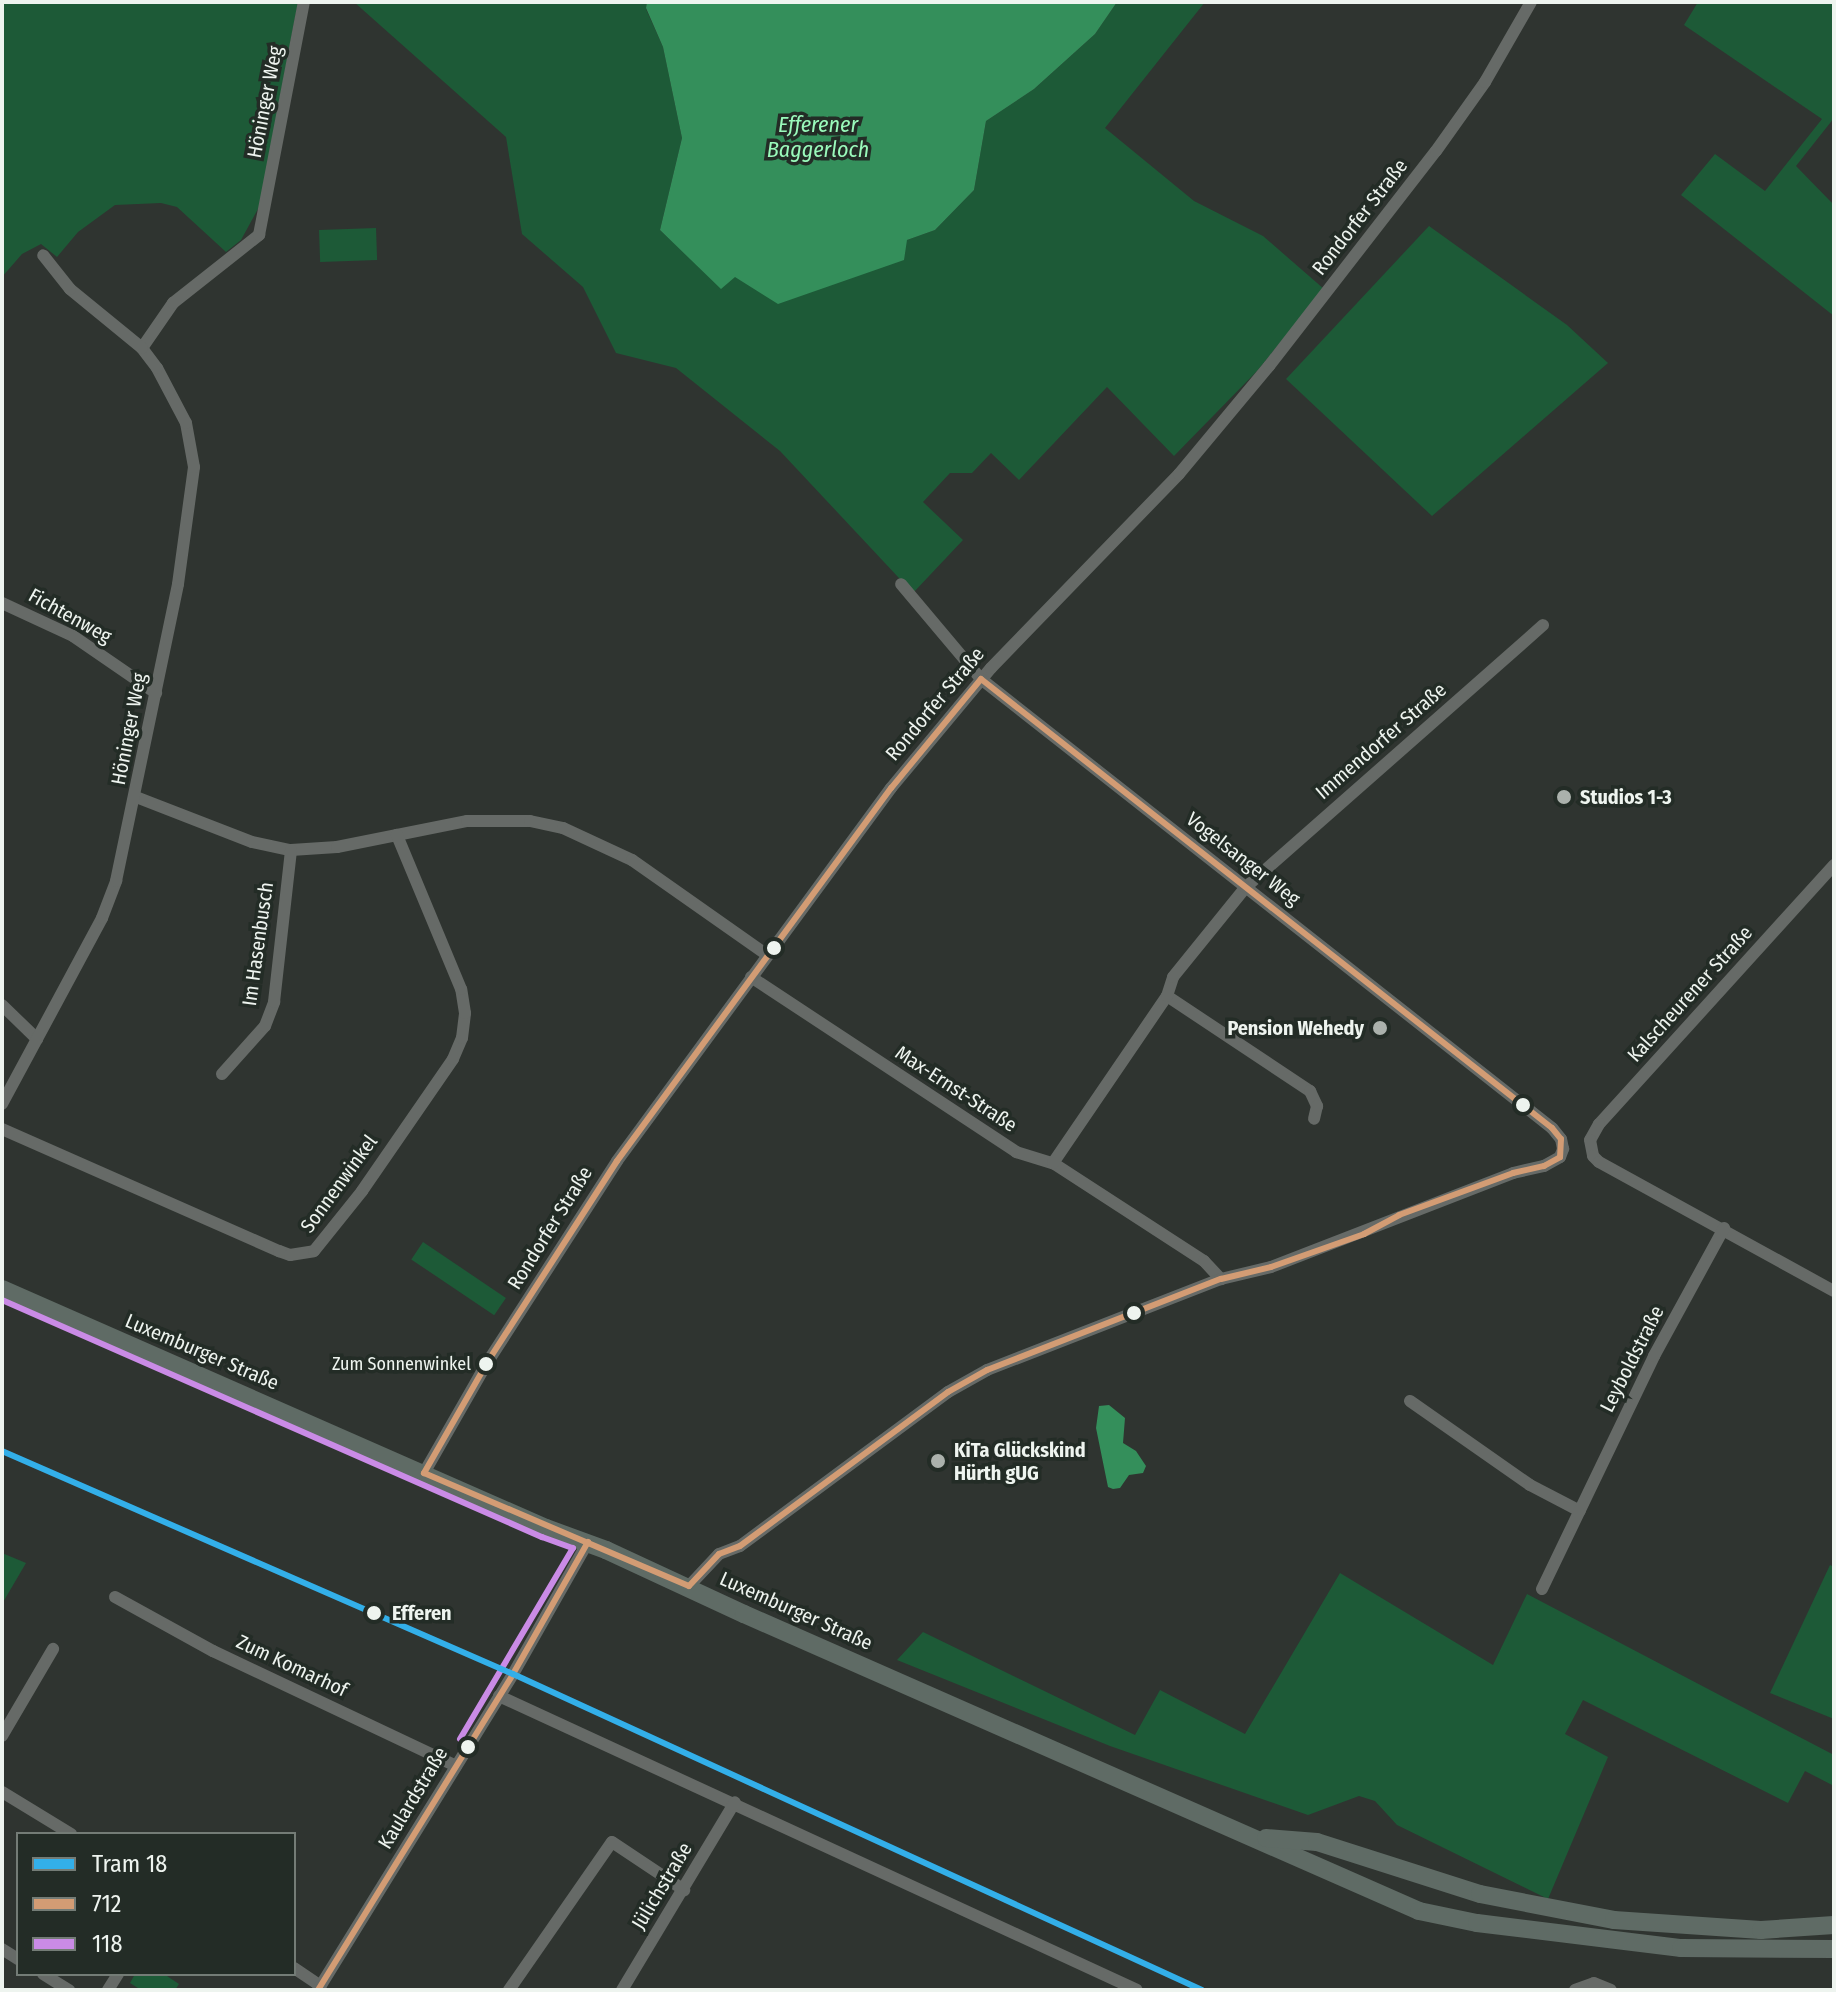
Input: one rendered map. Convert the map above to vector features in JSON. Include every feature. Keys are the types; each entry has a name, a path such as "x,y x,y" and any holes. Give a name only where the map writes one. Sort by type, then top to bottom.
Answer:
{"main road":[{"name":"Luxemburger Straße","path":"2,1289 546,1528 588,1542 689,1586 744,1614 1385,1896 1440,1917 1681,1948 1834,1949"},
{"path":"1252,1835 1317,1842 1480,1894 1614,1920 1761,1930 1834,1925"}],"street":[{"name":"Höninger Weg","path":"142,348 173,303 259,235 304,2"},
{"name":"Rondorfer Straße","path":"424,1473 487,1363 617,1161 898,779 981,679 1179,474 1269,366 1423,169 1485,82 1531,2"},
{"name":"Höninger Weg","path":"2,1104 102,918 116,881 136,797 178,584 194,467 192,440 181,410 142,348 70,289 43,255"},
{"name":"Vogelsanger Weg","path":"901,584 981,679 1552,1128 1561,1139 1560,1157 1544,1166 1513,1173 1399,1215 1364,1234 1271,1267 1221,1279"},
{"name":"Fichtenweg","path":"2,603 73,636 156,693"},
{"name":"Immendorfer Straße","path":"1053,1163 1167,996 1173,977 1246,887 1543,625"},
{"path":"136,797 252,842 291,850 337,847 479,820 530,821 563,828 632,860 767,955"},
{"name":"Sonnenwinkel","path":"2,1129 279,1251 290,1255 314,1251 324,1243 434,1085 462,1038 465,1013 461,989 397,835"},
{"name":"Im Hasenbusch","path":"222,1074 259,1033 270,1014 277,986 291,850"},
{"name":"Kalscheurener Straße","path":"1724,1228 1593,1156 1590,1140 1599,1124 1834,865"},
{"name":"Max-Ernst-Straße","path":"751,977 1016,1152 1053,1163 1204,1261 1221,1279"},
{"path":"1167,996 1310,1091 1317,1106 1314,1119"},
{"path":"2,1005 37,1039"},
{"path":"1724,1228 1834,1291"},
{"name":"Leyboldstraße","path":"1542,1589 1654,1356 1724,1228"},
{"path":"689,1586 713,1559 740,1546 961,1383 1040,1347 1221,1279"},
{"path":"1410,1401 1530,1485 1580,1511"},
{"name":"Kaulardstraße","path":"319,1988 499,1696 588,1542"},
{"name":"Zum Komarhof","path":"115,1597 213,1651 456,1766"},
{"path":"2,1736 53,1649"},
{"path":"499,1696 735,1802 1137,1990"},
{"path":"2,1792 68,1832"},
{"name":"Jülichstraße","path":"622,1990 735,1802"},
{"path":"509,1990 612,1842 684,1890"},
{"path":"296,1970 319,1988"},
{"path":"46,1976 69,1990"},
{"path":"1575,1990 1594,1983 1611,1990"}],"shaded area":[{"path":"2,2 298,2 259,207 241,240 226,252 177,207 161,203 115,205 78,232 57,257 41,244 22,254 2,277"},
{"path":"354,2 647,2 646,9 663,47 682,138 660,230 721,288 734,277 907,240 935,230 974,190 986,121 1034,89 1095,34 1117,2 1205,2 1105,128 1194,201 1263,236 1324,289 1257,371 1174,456 1107,387 1019,480 991,453 972,473 950,473 923,502 963,540 913,593 780,451 676,368 616,353 583,287 522,234 506,137"},
{"path":"1698,2 1834,2 1834,118 1796,166 1834,205 1834,316 1681,195 1715,154 1765,191 1822,119 1684,25"},
{"path":"1429,226 1567,325 1608,363 1432,516 1286,379"},
{"path":"376,228 377,260 320,262 319,230"},
{"path":"423,1242 506,1298 494,1315 411,1259"},
{"path":"2,1553 26,1563 2,1604"},
{"path":"1830,1565 1834,1567 1834,1719 1770,1693"},
{"path":"1340,1573 1493,1665 1527,1594 1834,1755 1834,1786 1805,1771 1788,1803 1583,1700 1565,1734 1608,1757 1548,1899 1397,1825 1375,1801 1359,1796 1308,1815 1110,1746 897,1660 923,1632 1135,1735 1160,1690 1245,1734"},
{"path":"134,1976 167,1976 179,1984 175,1990 141,1990 130,1983"}],"water":[{"name":"Efferener Baggerloch","path":"647,2 1117,2 1095,34 1034,89 986,121 974,190 935,230 907,240 904,260 778,304 735,277 721,289 660,230 682,138 663,47 646,8"},
{"path":"1109,1405 1125,1418 1123,1443 1136,1451 1146,1466 1143,1473 1129,1475 1120,1488 1113,1489 1108,1487 1096,1428 1099,1406"}],"tram line":[{"name":"18","path":"2,1451 513,1674 1202,1990"}],"transit line":[{"name":"712","path":"981,679 891,788 617,1161 487,1363 424,1473 689,1586 719,1554 740,1546 948,1392 987,1370 1221,1279 1271,1267 1364,1234 1399,1215 1513,1173 1544,1166 1560,1157"},
{"name":"712","path":"981,679 1552,1128 1561,1139 1560,1157"},
{"name":"118","path":"2,1300 573,1548 460,1739"},
{"name":"712","path":"318,1990 513,1674 588,1542"}],"place":[{"name":"Studios 1-3","path":"1564,797"},
{"name":"Pension Wehedy","path":"1380,1028"},
{"name":"Zum Sonnenwinkel","path":"486,1364"},
{"name":"KiTa Glückskind Hürth gUG","path":"938,1461"},
{"name":"Efferen","path":"374,1613"}]}
